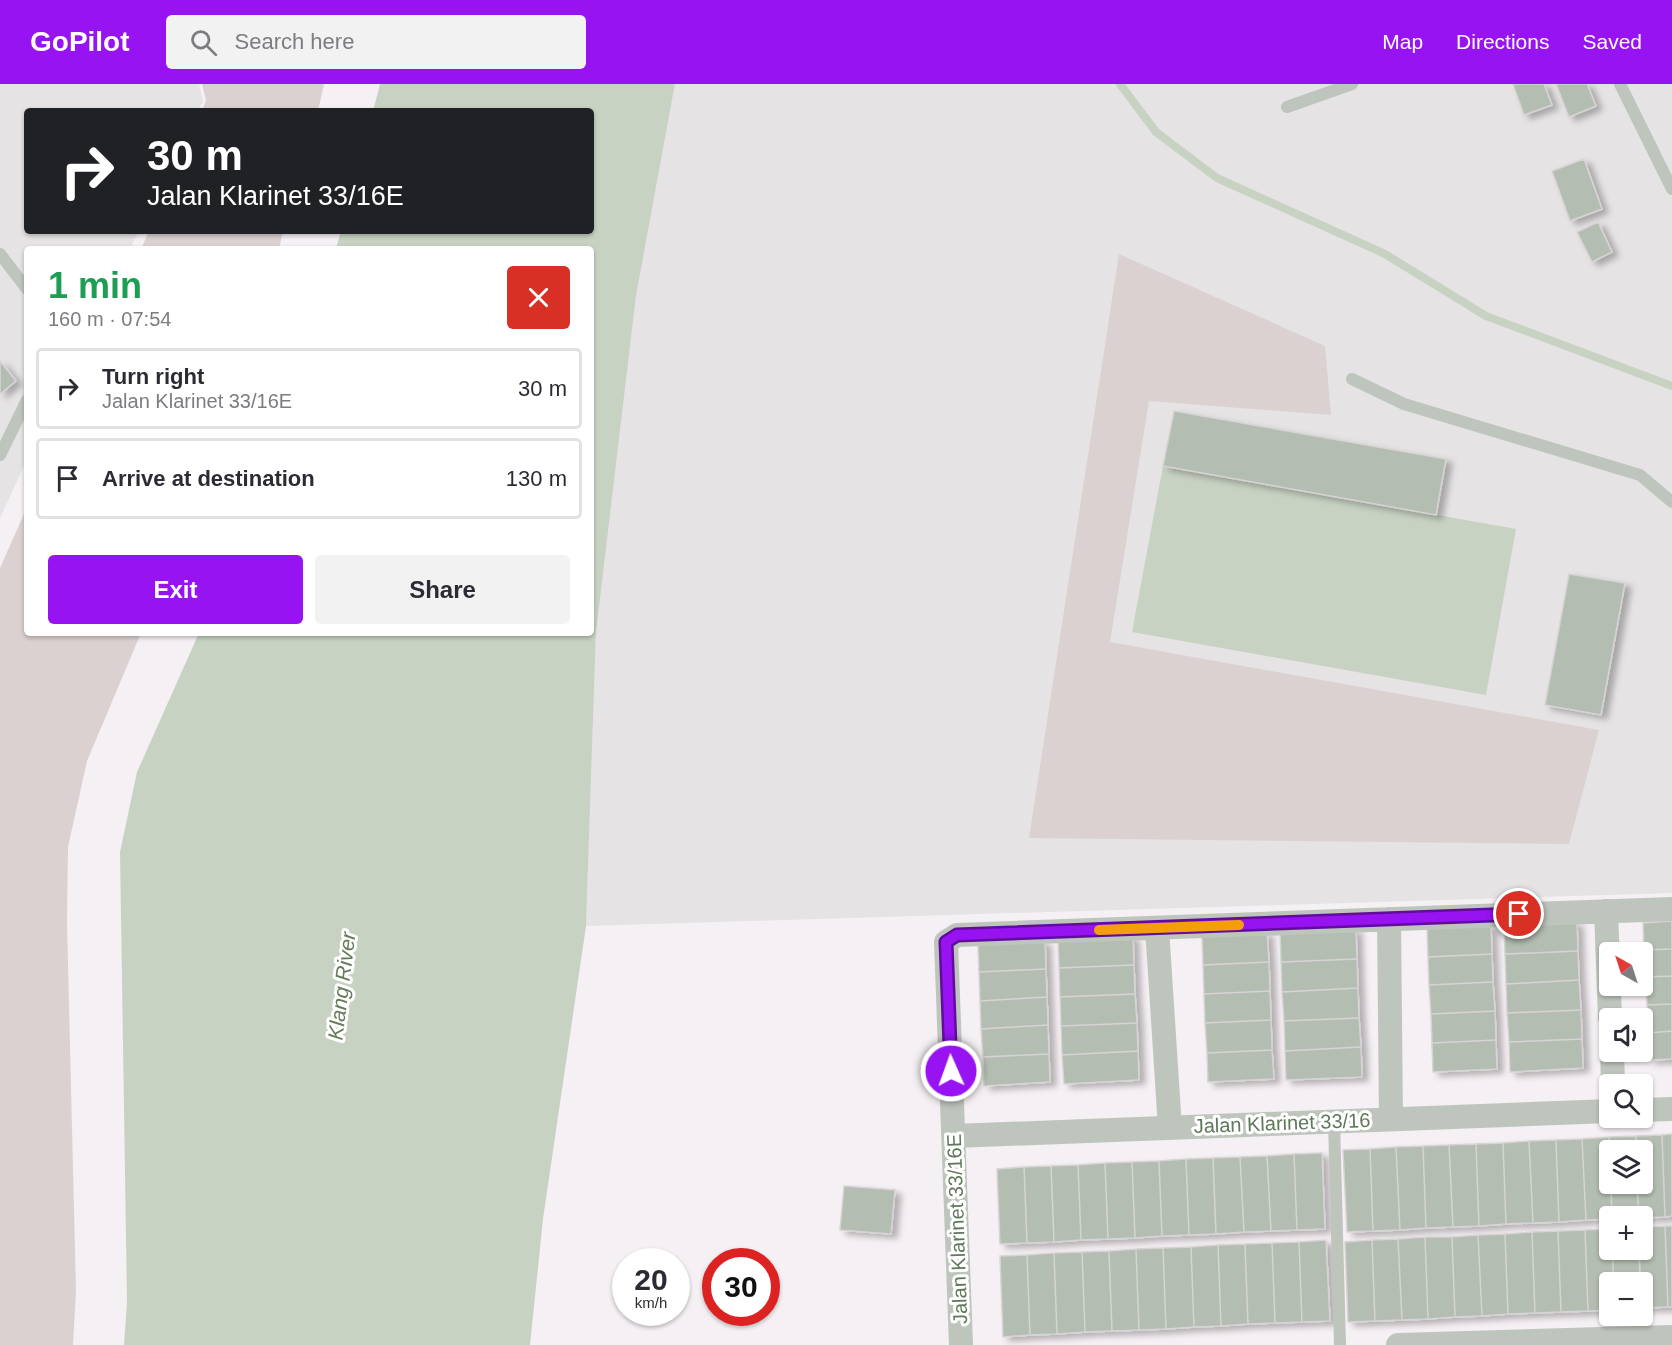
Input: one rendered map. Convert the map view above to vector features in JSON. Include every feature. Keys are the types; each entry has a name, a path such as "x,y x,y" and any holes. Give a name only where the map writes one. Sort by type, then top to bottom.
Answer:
{"street":[{"name":"Jalan Klarinet 33/16E","path":"961,1345 946,942 957,935 1672,909"},
{"path":"1605,911 1610,1008"},
{"path":"1389,919 1391,1119"},
{"path":"1157,928 1170,1128"},
{"path":"1653,1110 1672,1109"},
{"name":"Jalan Klarinet 33/16","path":"954,1136 1599,1111"},
{"path":"1398,1345 1672,1337"}],"lane":[{"path":"1287,107 1353,84"},
{"path":"1620,84 1672,189"},
{"path":"0,254 24,285"},
{"path":"1352,379 1404,404 1640,476 1672,502"},
{"path":"0,455 24,406"},
{"path":"1334,1121 1340,1345"}],"shaded area":[{"path":"0,84 199,84 203,101 200,108 24,108 24,234 138,234 132,246 24,246 24,466 0,518"},
{"path":"202,84 324,84 319,108 203,108 206,100"},
{"path":"675,84 1672,84 1672,893 586,926 596,633 636,296"},
{"path":"148,234 282,234 280,246 142,246"},
{"path":"1119,254 1325,346 1331,415 1149,401 1110,642 1599,730 1569,844 1029,838"},
{"path":"24,514 24,636 140,636 87,761 68,847 67,922 76,1291 73,1345 0,1345 0,568"}],"water":[{"name":"Klang River","path":"380,84 675,84 636,296 596,633 586,926 543,1219 530,1345 124,1345 127,1302 120,852 137,772 198,636 594,636 594,246 337,246 340,234 594,234 594,108 374,108"},
{"path":"1163,466 1516,529 1486,695 1132,632"}],"building":[{"path":"1513,84 1544,84 1552,105 1524,115"},
{"path":"1556,84 1587,84 1596,106 1569,117"},
{"path":"1584,159 1602,209 1570,221 1552,171"},
{"path":"1598,222 1612,252 1592,262 1577,232"},
{"path":"0,361 16,381 0,394"},
{"path":"1174,411 1446,459 1436,515 1163,466"},
{"path":"1569,574 1625,583 1601,715 1545,705"},
{"path":"1672,921 1672,949 1653,950 1653,942 1644,942 1643,923"},
{"path":"1577,922 1578,951 1505,954 1504,925"},
{"path":"1491,925 1492,954 1428,957 1427,928"},
{"path":"1356,929 1357,959 1281,962 1280,933"},
{"path":"1267,932 1269,962 1203,965 1202,936"},
{"path":"1133,936 1134,965 1059,968 1058,940"},
{"path":"1045,941 1046,969 979,972 978,945"},
{"path":"1672,949 1672,976 1653,977 1653,950"},
{"path":"1578,951 1579,980 1506,984 1505,954"},
{"path":"1492,954 1493,982 1429,985 1428,957"},
{"path":"1357,959 1358,988 1282,992 1281,962"},
{"path":"1269,962 1270,991 1204,994 1203,965"},
{"path":"1134,965 1135,994 1060,997 1059,968"},
{"path":"1046,969 1047,997 980,1001 979,972"},
{"path":"1672,976 1672,1004 1647,1005 1647,996 1653,996 1653,977"},
{"path":"1579,980 1581,1010 1507,1013 1506,984"},
{"path":"1493,982 1495,1011 1431,1014 1429,985"},
{"path":"1358,988 1359,1018 1284,1021 1282,992"},
{"path":"1270,991 1271,1020 1205,1023 1204,994"},
{"path":"1135,994 1137,1023 1061,1026 1060,997"},
{"path":"1047,997 1048,1025 981,1029 980,1001"},
{"path":"1672,1004 1672,1031 1653,1033 1653,1008 1647,1008 1647,1005"},
{"path":"1581,1010 1582,1039 1509,1042 1507,1013"},
{"path":"1495,1011 1496,1040 1432,1043 1431,1014"},
{"path":"1359,1018 1361,1047 1285,1051 1284,1021"},
{"path":"1271,1020 1272,1050 1207,1053 1205,1023"},
{"path":"1137,1023 1138,1051 1062,1055 1061,1026"},
{"path":"1048,1025 1049,1054 983,1057 981,1029"},
{"path":"1672,1031 1672,1059 1653,1060 1653,1033"},
{"path":"1582,1039 1583,1068 1510,1072 1509,1042"},
{"path":"1496,1040 1497,1069 1433,1072 1432,1043"},
{"path":"1361,1047 1362,1077 1286,1080 1285,1051"},
{"path":"1272,1050 1274,1079 1208,1082 1207,1053"},
{"path":"1138,1051 1139,1080 1064,1084 1062,1055"},
{"path":"1049,1054 1050,1082 984,1086 983,1057"},
{"path":"1672,1134 1672,1216 1665,1217 1662,1135"},
{"path":"1662,1135 1665,1217 1653,1218 1653,1206 1638,1206 1638,1194 1653,1194 1653,1140 1636,1140 1636,1136"},
{"path":"1636,1136 1636,1140 1609,1140 1609,1137"},
{"path":"1609,1137 1609,1140 1599,1140 1599,1194 1611,1194 1612,1206 1599,1206 1599,1219 1586,1220 1582,1139"},
{"path":"1582,1139 1586,1220 1559,1222 1556,1140"},
{"path":"1556,1140 1559,1222 1533,1223 1529,1141"},
{"path":"1529,1141 1533,1223 1506,1224 1503,1143"},
{"path":"1503,1143 1506,1224 1479,1226 1476,1144"},
{"path":"1476,1144 1479,1226 1453,1227 1449,1145"},
{"path":"1449,1145 1453,1227 1426,1228 1423,1146"},
{"path":"1423,1146 1426,1228 1400,1230 1396,1147"},
{"path":"1396,1147 1400,1230 1373,1231 1370,1149"},
{"path":"1370,1149 1373,1231 1347,1232 1343,1150"},
{"path":"1322,1153 1325,1229 1297,1230 1294,1154"},
{"path":"1294,1154 1297,1230 1271,1231 1267,1156"},
{"path":"1267,1156 1271,1231 1244,1232 1240,1157"},
{"path":"1240,1157 1244,1232 1216,1234 1213,1158"},
{"path":"1213,1158 1216,1234 1189,1235 1186,1159"},
{"path":"1186,1159 1189,1235 1162,1236 1159,1161"},
{"path":"1159,1161 1162,1236 1135,1238 1132,1162"},
{"path":"1132,1162 1135,1238 1108,1239 1105,1163"},
{"path":"1105,1163 1108,1239 1081,1240 1078,1165"},
{"path":"1078,1165 1081,1240 1054,1242 1051,1166"},
{"path":"1051,1166 1054,1242 1027,1243 1024,1167"},
{"path":"1024,1167 1027,1243 1000,1244 997,1169"},
{"path":"844,1186 895,1190 891,1234 840,1230"},
{"path":"1611,1194 1638,1194 1638,1206 1612,1206"},
{"path":"1665,1226 1672,1226 1672,1307 1668,1307"},
{"path":"1665,1226 1668,1307 1653,1308 1653,1272 1640,1272 1640,1260 1653,1260 1653,1227"},
{"path":"1599,1229 1599,1260 1613,1260 1613,1272 1599,1272 1599,1310 1588,1311 1585,1230"},
{"path":"1585,1230 1588,1311 1561,1312 1558,1231"},
{"path":"1558,1231 1561,1312 1535,1313 1532,1232"},
{"path":"1532,1232 1535,1313 1508,1314 1505,1234"},
{"path":"1505,1234 1508,1314 1482,1316 1478,1235"},
{"path":"1478,1235 1482,1316 1455,1317 1452,1237"},
{"path":"1425,1237 1452,1237 1455,1317 1428,1319"},
{"path":"1425,1237 1428,1319 1402,1320 1398,1239"},
{"path":"1398,1239 1402,1320 1375,1321 1372,1240"},
{"path":"1326,1240 1330,1321 1302,1322 1299,1242"},
{"path":"1372,1240 1375,1321 1348,1322 1345,1242"},
{"path":"1299,1242 1302,1322 1275,1323 1272,1243"},
{"path":"1272,1243 1275,1323 1248,1324 1245,1244"},
{"path":"1245,1244 1248,1324 1221,1326 1218,1245"},
{"path":"1218,1245 1221,1326 1194,1327 1191,1247"},
{"path":"1191,1247 1194,1327 1166,1329 1163,1248"},
{"path":"1163,1248 1166,1329 1139,1330 1136,1249"},
{"path":"1136,1249 1139,1330 1112,1331 1109,1251"},
{"path":"1109,1251 1112,1331 1085,1332 1082,1252"},
{"path":"1082,1252 1085,1332 1057,1334 1054,1253"},
{"path":"1054,1253 1057,1334 1030,1335 1027,1255"},
{"path":"1027,1255 1030,1335 1003,1337 1000,1256"},
{"path":"1613,1260 1639,1260 1640,1272 1613,1272"}],"waterway":[{"path":"1120,84 1156,132 1217,178 1385,254 1486,316 1672,386"}],"slow traffic":[{"path":"1099,930 1239,925"}],"route":[{"path":"951,1071 946,942 957,935 1519,914"}]}
